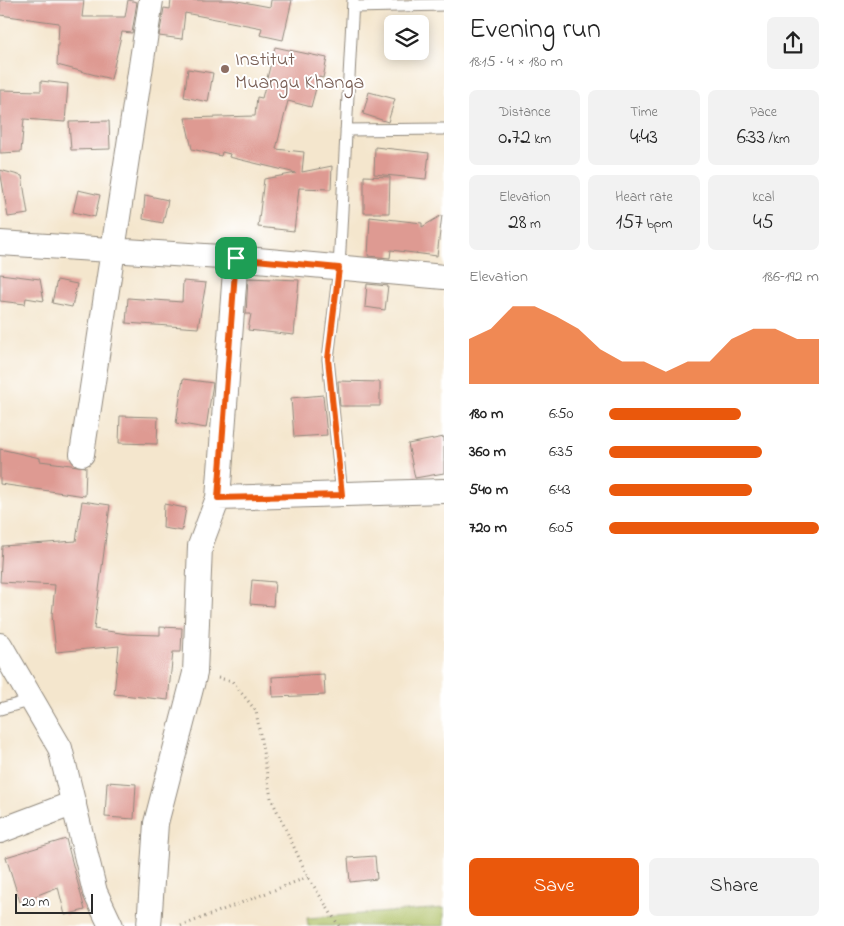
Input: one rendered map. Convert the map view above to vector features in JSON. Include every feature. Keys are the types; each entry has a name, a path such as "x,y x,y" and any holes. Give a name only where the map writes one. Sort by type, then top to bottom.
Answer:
{"street":[{"path":"82,454 151,0"},
{"path":"0,242 236,258 444,277"},
{"path":"149,926 156,823 195,673 200,546 218,498 236,258"},
{"path":"218,498 342,495 443,496"},
{"path":"0,645 60,748 95,892 111,926"},
{"path":"0,831 74,804"}],"lane":[{"path":"342,495 328,359 339,268 353,4 444,5"},
{"path":"346,130 444,130"},
{"path":"0,709 32,700"}],"path":[{"path":"195,673 232,681 256,711 271,798 308,877 339,926"},
{"path":"181,926 308,877"}],"green space":[{"path":"444,908 444,926 308,926 307,918"}],"building":[{"path":"0,0 84,0 82,17 125,17 128,0 137,2 132,33 122,32 111,79 57,65 59,23 0,15"},
{"path":"171,0 232,0 270,7 271,0 292,0 283,40 260,35 262,28 185,13 182,39 159,36 164,8 170,9"},
{"path":"275,47 327,58 323,78 319,77 311,107 288,101 276,149 304,152 302,172 332,166 331,189 299,188 294,231 258,227 264,179 296,173 229,157 230,154 222,152 221,156 192,149 185,118 255,116 257,97 262,98"},
{"path":"188,69 213,73 208,102 184,97"},
{"path":"41,81 68,84 65,122 24,119 21,152 0,153 0,90 41,91"},
{"path":"369,92 395,99 388,122 363,114"},
{"path":"109,121 110,149 71,150 69,122"},
{"path":"375,147 429,153 426,179 374,174"},
{"path":"0,170 22,176 28,214 8,217"},
{"path":"364,176 390,177 389,213 364,213"},
{"path":"78,190 100,195 95,217 73,212"},
{"path":"145,195 168,200 163,223 143,219"},
{"path":"442,215 437,256 391,250 390,258 368,256 370,217 422,223 422,227"},
{"path":"0,274 40,279 44,301 26,298 25,304 0,301"},
{"path":"248,278 299,280 294,335 248,330 251,314 246,314"},
{"path":"57,280 77,284 72,307 52,303"},
{"path":"183,281 206,283 198,328 126,323 128,298 182,302"},
{"path":"367,284 388,286 385,310 365,307"},
{"path":"183,379 213,383 206,428 176,423"},
{"path":"338,381 380,382 380,406 340,406"},
{"path":"323,395 327,435 294,437 291,398"},
{"path":"120,416 158,417 157,444 119,443"},
{"path":"444,437 444,473 415,478 408,444"},
{"path":"0,449 40,458 40,461 86,467 85,496 0,484"},
{"path":"82,501 110,505 94,629 127,634 160,635 160,627 182,628 181,652 173,652 168,700 114,694 119,646 56,652 52,615 55,585 0,582 2,546 76,541"},
{"path":"164,504 186,508 182,531 163,528"},
{"path":"252,580 275,582 273,606 250,604"},
{"path":"324,674 325,695 273,697 272,677"},
{"path":"107,782 136,784 134,819 105,817"},
{"path":"66,839 85,910 65,915 58,887 20,902 6,857"},
{"path":"375,856 377,879 350,882 348,858"}],"place":[{"name":"Institut Muangu Khanga","path":"225,69"}],"route":[{"path":"236,258 339,268 328,359 342,495 218,498 236,258"}]}
